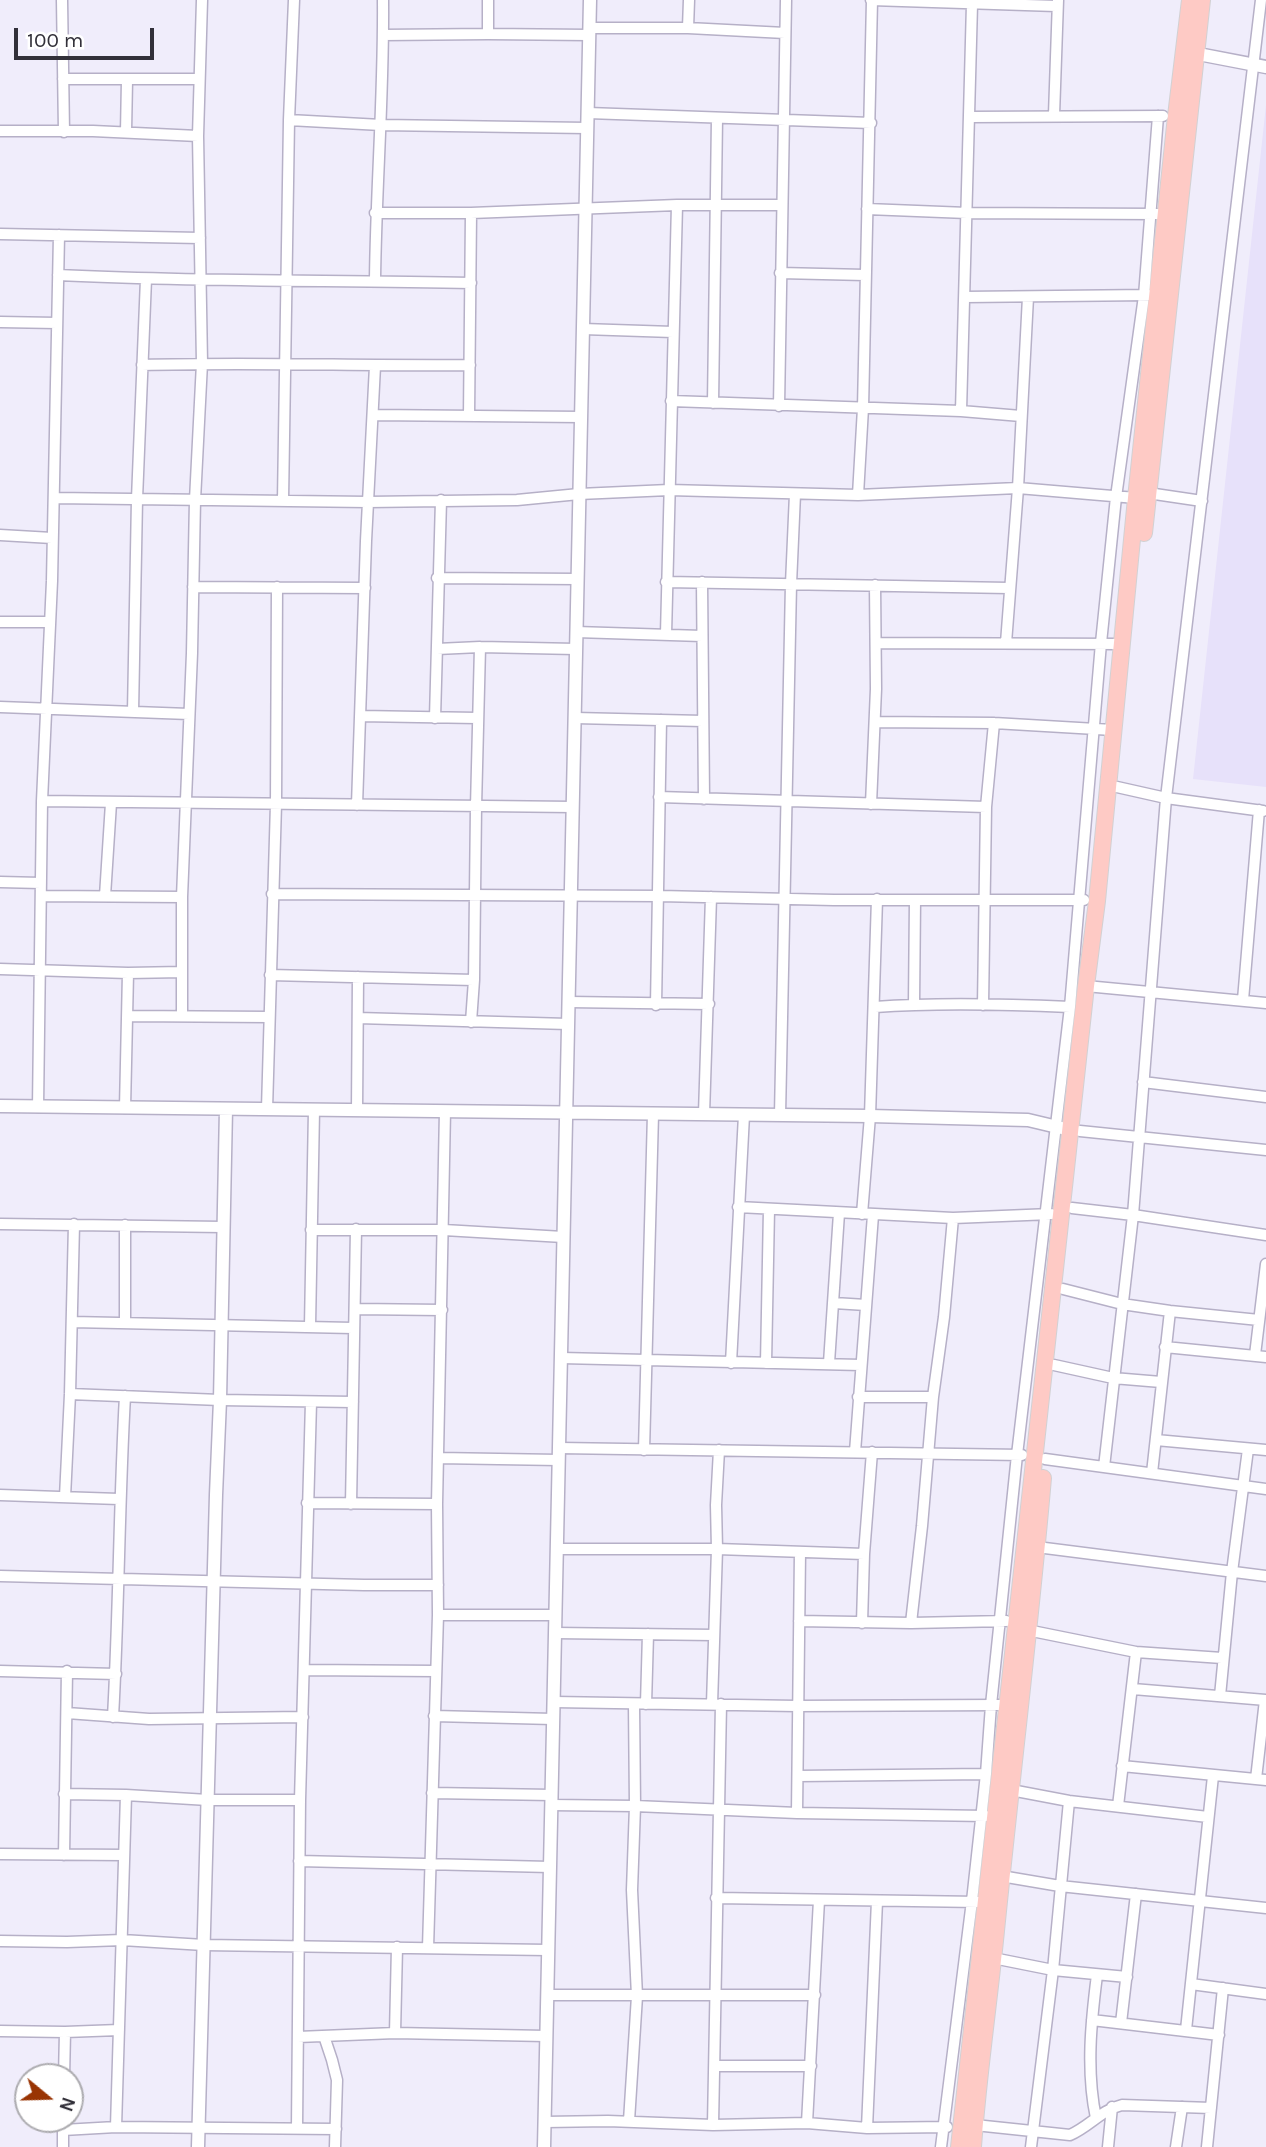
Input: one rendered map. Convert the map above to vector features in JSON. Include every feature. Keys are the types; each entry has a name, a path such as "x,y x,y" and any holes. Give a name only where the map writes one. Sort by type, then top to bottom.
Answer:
{"main road":[{"path":"959,2147 968,2127 993,1958 1021,1706 1015,1624 1037,1547 1040,1457 1060,1212 1117,787 1142,496 1191,53 1191,0"},
{"path":"1091,987 1122,643 1142,496 1151,295 1159,214 1176,116 1202,0"},
{"path":"973,2147 968,2127 979,1902 999,1705 1015,1624 1054,1366 1063,1289 1060,1212"}],"street":[{"path":"62,0 64,132"},
{"path":"182,1015 182,897 202,363 198,135 202,0"},
{"path":"284,500 289,120 294,0"},
{"path":"375,281 383,0"},
{"path":"488,0 488,34"},
{"path":"544,2147 590,0"},
{"path":"688,28 689,0"},
{"path":"779,405 786,0"},
{"path":"858,495 871,123 871,0 972,4 1057,3 1054,115"},
{"path":"1104,1467 1133,1215 1166,799 1202,501 1260,66 1261,0"},
{"path":"961,411 972,4"},
{"path":"383,35 688,28 785,33"},
{"path":"1191,53 1260,66"},
{"path":"63,79 199,79"},
{"path":"126,132 127,80"},
{"path":"587,113 871,123"},
{"path":"867,209 967,213 1159,214 1158,116"},
{"path":"971,117 1176,116"},
{"path":"713,403 717,118"},
{"path":"289,120 381,125 587,128"},
{"path":"0,131 198,135"},
{"path":"666,634 677,205"},
{"path":"375,213 782,205"},
{"path":"469,416 471,213"},
{"path":"0,234 200,238"},
{"path":"38,1107 42,801 54,498 59,235"},
{"path":"780,273 865,275"},
{"path":"58,275 201,281 471,283"},
{"path":"133,712 137,499 146,279"},
{"path":"965,297 1151,295 1116,497 1101,643 1070,1007 1069,1130 1060,1212 1017,1455 1015,1624"},
{"path":"1006,643 1018,488 1028,297"},
{"path":"0,322 57,323"},
{"path":"583,329 673,332"},
{"path":"142,365 470,365"},
{"path":"357,805 375,366"},
{"path":"671,401 961,411 1021,416"},
{"path":"373,415 581,417"},
{"path":"54,498 368,502 517,500 669,490 858,495 1018,488 1202,501"},
{"path":"780,1115 795,494"},
{"path":"435,718 440,500"},
{"path":"0,535 52,538"},
{"path":"437,578 578,579"},
{"path":"666,582 1009,588"},
{"path":"702,582 704,799"},
{"path":"871,804 875,722 876,585"},
{"path":"193,587 365,588"},
{"path":"267,1109 276,804 276,587"},
{"path":"0,622 50,622"},
{"path":"576,632 702,636"},
{"path":"876,643 1122,643"},
{"path":"471,1022 480,647"},
{"path":"437,649 576,649"},
{"path":"0,707 189,713"},
{"path":"359,716 477,718"},
{"path":"575,719 703,721"},
{"path":"656,1005 661,720"},
{"path":"875,722 994,723 1113,730"},
{"path":"984,1005 986,807 994,723"},
{"path":"1117,787 1166,799 1262,811 1242,1000"},
{"path":"659,797 986,807"},
{"path":"42,801 573,807"},
{"path":"104,896 111,803"},
{"path":"0,882 41,883"},
{"path":"272,894 660,895 785,899 1097,901"},
{"path":"1253,894 1266,896"},
{"path":"42,896 182,897"},
{"path":"704,1114 711,897"},
{"path":"855,1452 866,1305 877,899"},
{"path":"914,1004 915,900"},
{"path":"0,969 181,972"},
{"path":"125,1108 128,973"},
{"path":"270,975 474,980"},
{"path":"357,1110 358,977"},
{"path":"1091,987 1266,1003"},
{"path":"569,1002 709,1004"},
{"path":"875,1007 914,1004 1070,1007"},
{"path":"128,1016 269,1017"},
{"path":"358,1018 568,1024"},
{"path":"1143,1083 1266,1097"},
{"path":"0,1106 1028,1120 1069,1130 1266,1150"},
{"path":"198,2147 226,1109"},
{"path":"310,1326 314,1110"},
{"path":"428,1948 438,1615 437,1504 445,1111"},
{"path":"644,1450 653,1114"},
{"path":"731,1363 744,1115"},
{"path":"738,1207 953,1218 1060,1212 1133,1215 1266,1235"},
{"path":"765,1363 769,1209"},
{"path":"829,1363 839,1213"},
{"path":"911,1623 953,1218"},
{"path":"0,1224 223,1227"},
{"path":"65,1497 74,1224"},
{"path":"125,1225 125,1322"},
{"path":"351,1504 356,1229"},
{"path":"311,1230 443,1230 564,1237"},
{"path":"1165,1348 1260,1356 1259,1320 1266,1264"},
{"path":"1063,1289 1122,1304 1259,1320"},
{"path":"834,1303 866,1305"},
{"path":"356,1309 442,1310"},
{"path":"1152,1473 1170,1311"},
{"path":"72,1322 353,1328"},
{"path":"561,1358 861,1365"},
{"path":"1054,1366 1113,1378 1161,1382"},
{"path":"70,1394 353,1402"},
{"path":"113,1717 119,1578 119,1499 125,1396"},
{"path":"858,1397 933,1397"},
{"path":"297,2128 300,1800 311,1402"},
{"path":"1156,1440 1266,1450"},
{"path":"1220,1696 1222,1658 1248,1448"},
{"path":"438,1458 644,1450 1017,1455 1266,1489"},
{"path":"713,2125 718,1809 714,1635 719,1450"},
{"path":"862,1623 872,1452"},
{"path":"0,1495 119,1499"},
{"path":"307,1503 437,1504"},
{"path":"1037,1547 1266,1576"},
{"path":"557,1549 717,1549 864,1554"},
{"path":"797,1813 800,1552"},
{"path":"0,1576 307,1584 438,1584"},
{"path":"438,1615 555,1615"},
{"path":"799,1621 1015,1624 1136,1653 1222,1658"},
{"path":"555,1633 714,1635"},
{"path":"629,2122 637,1996 632,1890 635,1806 640,1704 648,1634"},
{"path":"1118,1806 1136,1653"},
{"path":"304,1670 436,1671"},
{"path":"0,1671 116,1674"},
{"path":"64,1855 66,1671"},
{"path":"1122,1766 1261,1779 1265,1700 1133,1689"},
{"path":"432,1793 797,1813 988,1816 986,1774 999,1705 797,1706 554,1702"},
{"path":"67,1713 211,1720 303,1717"},
{"path":"434,1716 553,1718"},
{"path":"798,1776 986,1774"},
{"path":"1186,2030 1213,1776"},
{"path":"1011,1790 1069,1801 1208,1817"},
{"path":"64,1794 208,1800 300,1800"},
{"path":"116,2127 126,1795"},
{"path":"1031,2147 1053,1970 1069,1801"},
{"path":"0,1854 124,1855"},
{"path":"299,1861 550,1867"},
{"path":"1002,1876 1060,1886 1266,1908"},
{"path":"1121,2023 1136,1894"},
{"path":"716,1898 979,1902 941,2147"},
{"path":"807,2123 820,1900"},
{"path":"867,2128 877,1901"},
{"path":"0,1941 122,1940 204,1945 548,1950"},
{"path":"395,2033 397,1947"},
{"path":"993,1958 1053,1970 1127,1977"},
{"path":"1096,2118 1092,2098 1092,2020 1097,1975"},
{"path":"1191,1984 1266,1994"},
{"path":"1207,2147 1223,1988"},
{"path":"547,1995 815,1995"},
{"path":"1092,2020 1219,2035"},
{"path":"0,2031 119,2030"},
{"path":"64,2063 65,2032"},
{"path":"298,2037 395,2033 547,2036"},
{"path":"324,2036 337,2080 335,2147"},
{"path":"715,2066 811,2067"},
{"path":"545,2122 713,2125 807,2123 867,2128 968,2127 1070,2134 1083,2130 1112,2107 1122,2105 1211,2108"},
{"path":"1108,2147 1112,2107"},
{"path":"1176,2147 1182,2107"},
{"path":"84,2125 336,2129"}],"shaded area":[{"path":"1266,105 1266,787 1193,779"}]}
